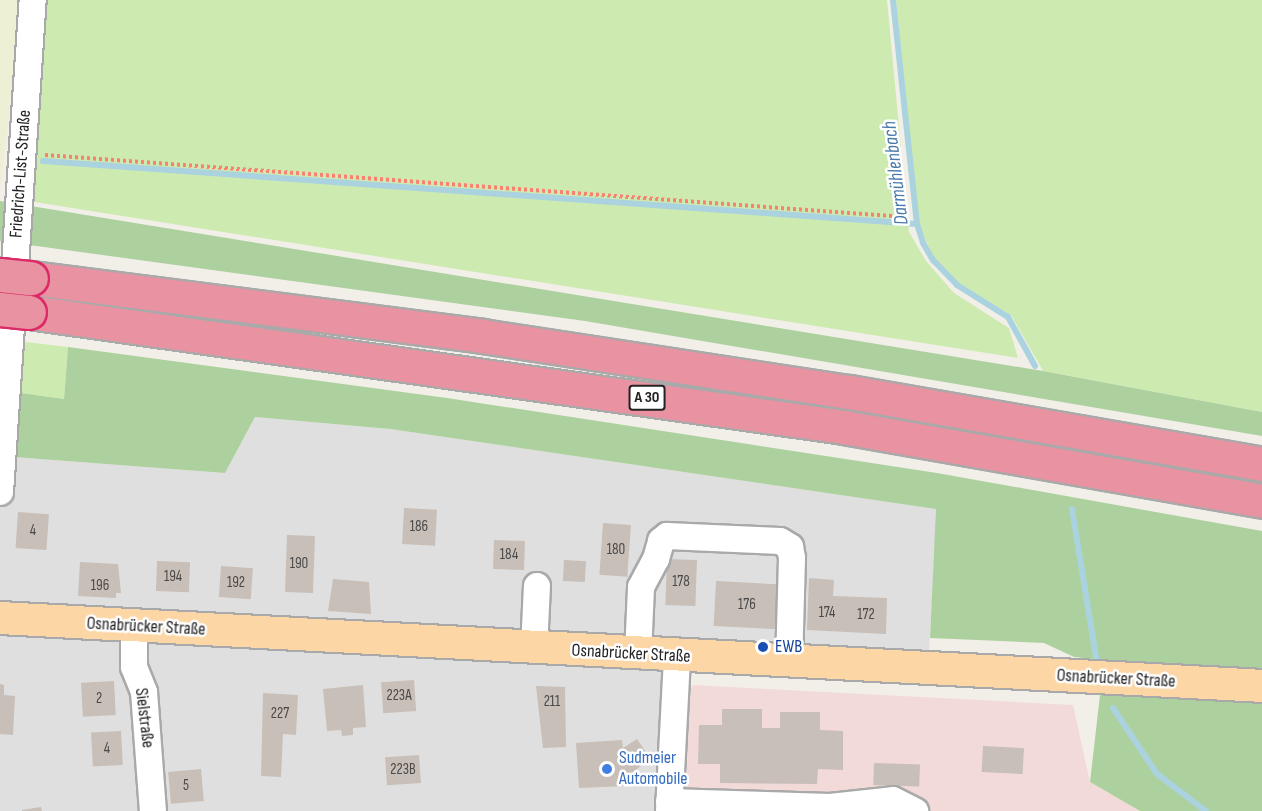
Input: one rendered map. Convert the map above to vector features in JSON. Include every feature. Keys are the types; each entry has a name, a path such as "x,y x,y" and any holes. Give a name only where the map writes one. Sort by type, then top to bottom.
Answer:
{"highway":[{"name":"A 30","path":"15,276 505,339 850,392 1262,464"},
{"name":"A 30","path":"14,310 832,425 1262,501"}],"main road":[{"name":"Osnabrücker Straße","path":"0,618 789,663 1262,686"}],"street":[{"name":"Friedrich-List-Straße","path":"0,492 33,0"},
{"path":"638,654 641,587 656,559 661,541 667,536 780,541 790,547 792,558 789,663"},
{"path":"534,648 537,586"},
{"name":"Sielstraße","path":"134,626 134,667 144,692 153,811"},
{"path":"677,656 669,807 830,809 893,800 915,811"}],"path":[{"path":"22,153 906,218"}],"shaded area":[{"path":"255,417 390,429 937,509 929,652 678,646 663,811 0,811 0,456 225,473"},
{"path":"693,685 1073,705 1090,782 1140,811 678,811 686,697"}],"green space":[{"path":"0,0 22,0 1,183 0,183"},
{"path":"43,0 887,0 909,232 926,261 954,293 1009,328 1018,358 28,201"},
{"path":"896,0 1262,0 1262,412 1043,371 1011,315 957,282 934,259 919,224"},
{"path":"0,201 1043,371 1262,412 1262,436 585,321 0,241"},
{"path":"0,339 68,347 64,399 0,390"},
{"path":"68,347 447,398 937,473 1262,531 1262,811 1140,811 1090,782 1104,660 1074,657 1044,643 930,638 936,509 390,429 255,417 225,473 0,456 0,390 64,399"}],"building":[{"path":"404,508 437,510 435,546 402,544"},
{"path":"18,512 49,514 46,550 15,548"},
{"path":"603,523 631,525 627,577 599,575"},
{"path":"287,535 315,536 313,593 285,592"},
{"path":"494,540 525,541 524,570 493,569"},
{"path":"667,559 697,560 695,606 665,605"},
{"path":"564,560 586,561 585,582 563,581"},
{"path":"157,561 190,562 189,592 156,591"},
{"path":"80,562 118,564 121,593 116,593 116,598 78,596"},
{"path":"221,566 253,568 251,599 219,597"},
{"path":"809,578 834,580 833,596 887,598 886,634 807,630"},
{"path":"333,579 369,582 371,614 328,611"},
{"path":"716,581 781,584 779,629 714,626"},
{"path":"414,680 416,711 383,713 381,682"},
{"path":"114,681 116,715 83,717 81,683"},
{"path":"0,684 4,685 4,695 15,696 13,735 0,734"},
{"path":"363,685 366,727 353,728 353,735 342,736 341,730 327,731 323,689"},
{"path":"536,686 565,687 566,747 543,748"},
{"path":"263,693 298,695 296,735 283,734 281,777 261,776"},
{"path":"722,709 762,709 762,728 780,728 780,712 820,712 820,730 843,731 843,770 818,769 817,784 720,783 720,764 698,764 699,725 722,725"},
{"path":"121,731 123,765 93,767 91,733"},
{"name":"Sudmeier Automobile","path":"637,739 650,758 624,780 625,786 579,788 576,743 622,740 623,748"},
{"path":"983,746 1024,748 1023,774 982,772"},
{"path":"419,755 421,783 387,785 385,757"},
{"path":"874,763 920,765 919,787 873,785"},
{"path":"201,769 204,801 171,804 168,772"},
{"path":"41,807 42,811 22,811 22,810"}],"waterway":[{"name":"Darmühlenbach","path":"893,0 917,224 923,243 933,260 957,285 1008,317 1035,366"},
{"path":"43,161 917,224"},
{"name":"Darmühlenbach","path":"1072,509 1097,663"},
{"name":"Darmühlenbach","path":"1113,708 1157,774 1206,811"}],"place":[{"name":"EWB","path":"763,647"},
{"name":"Sudmeier Automobile","path":"607,769"}]}
